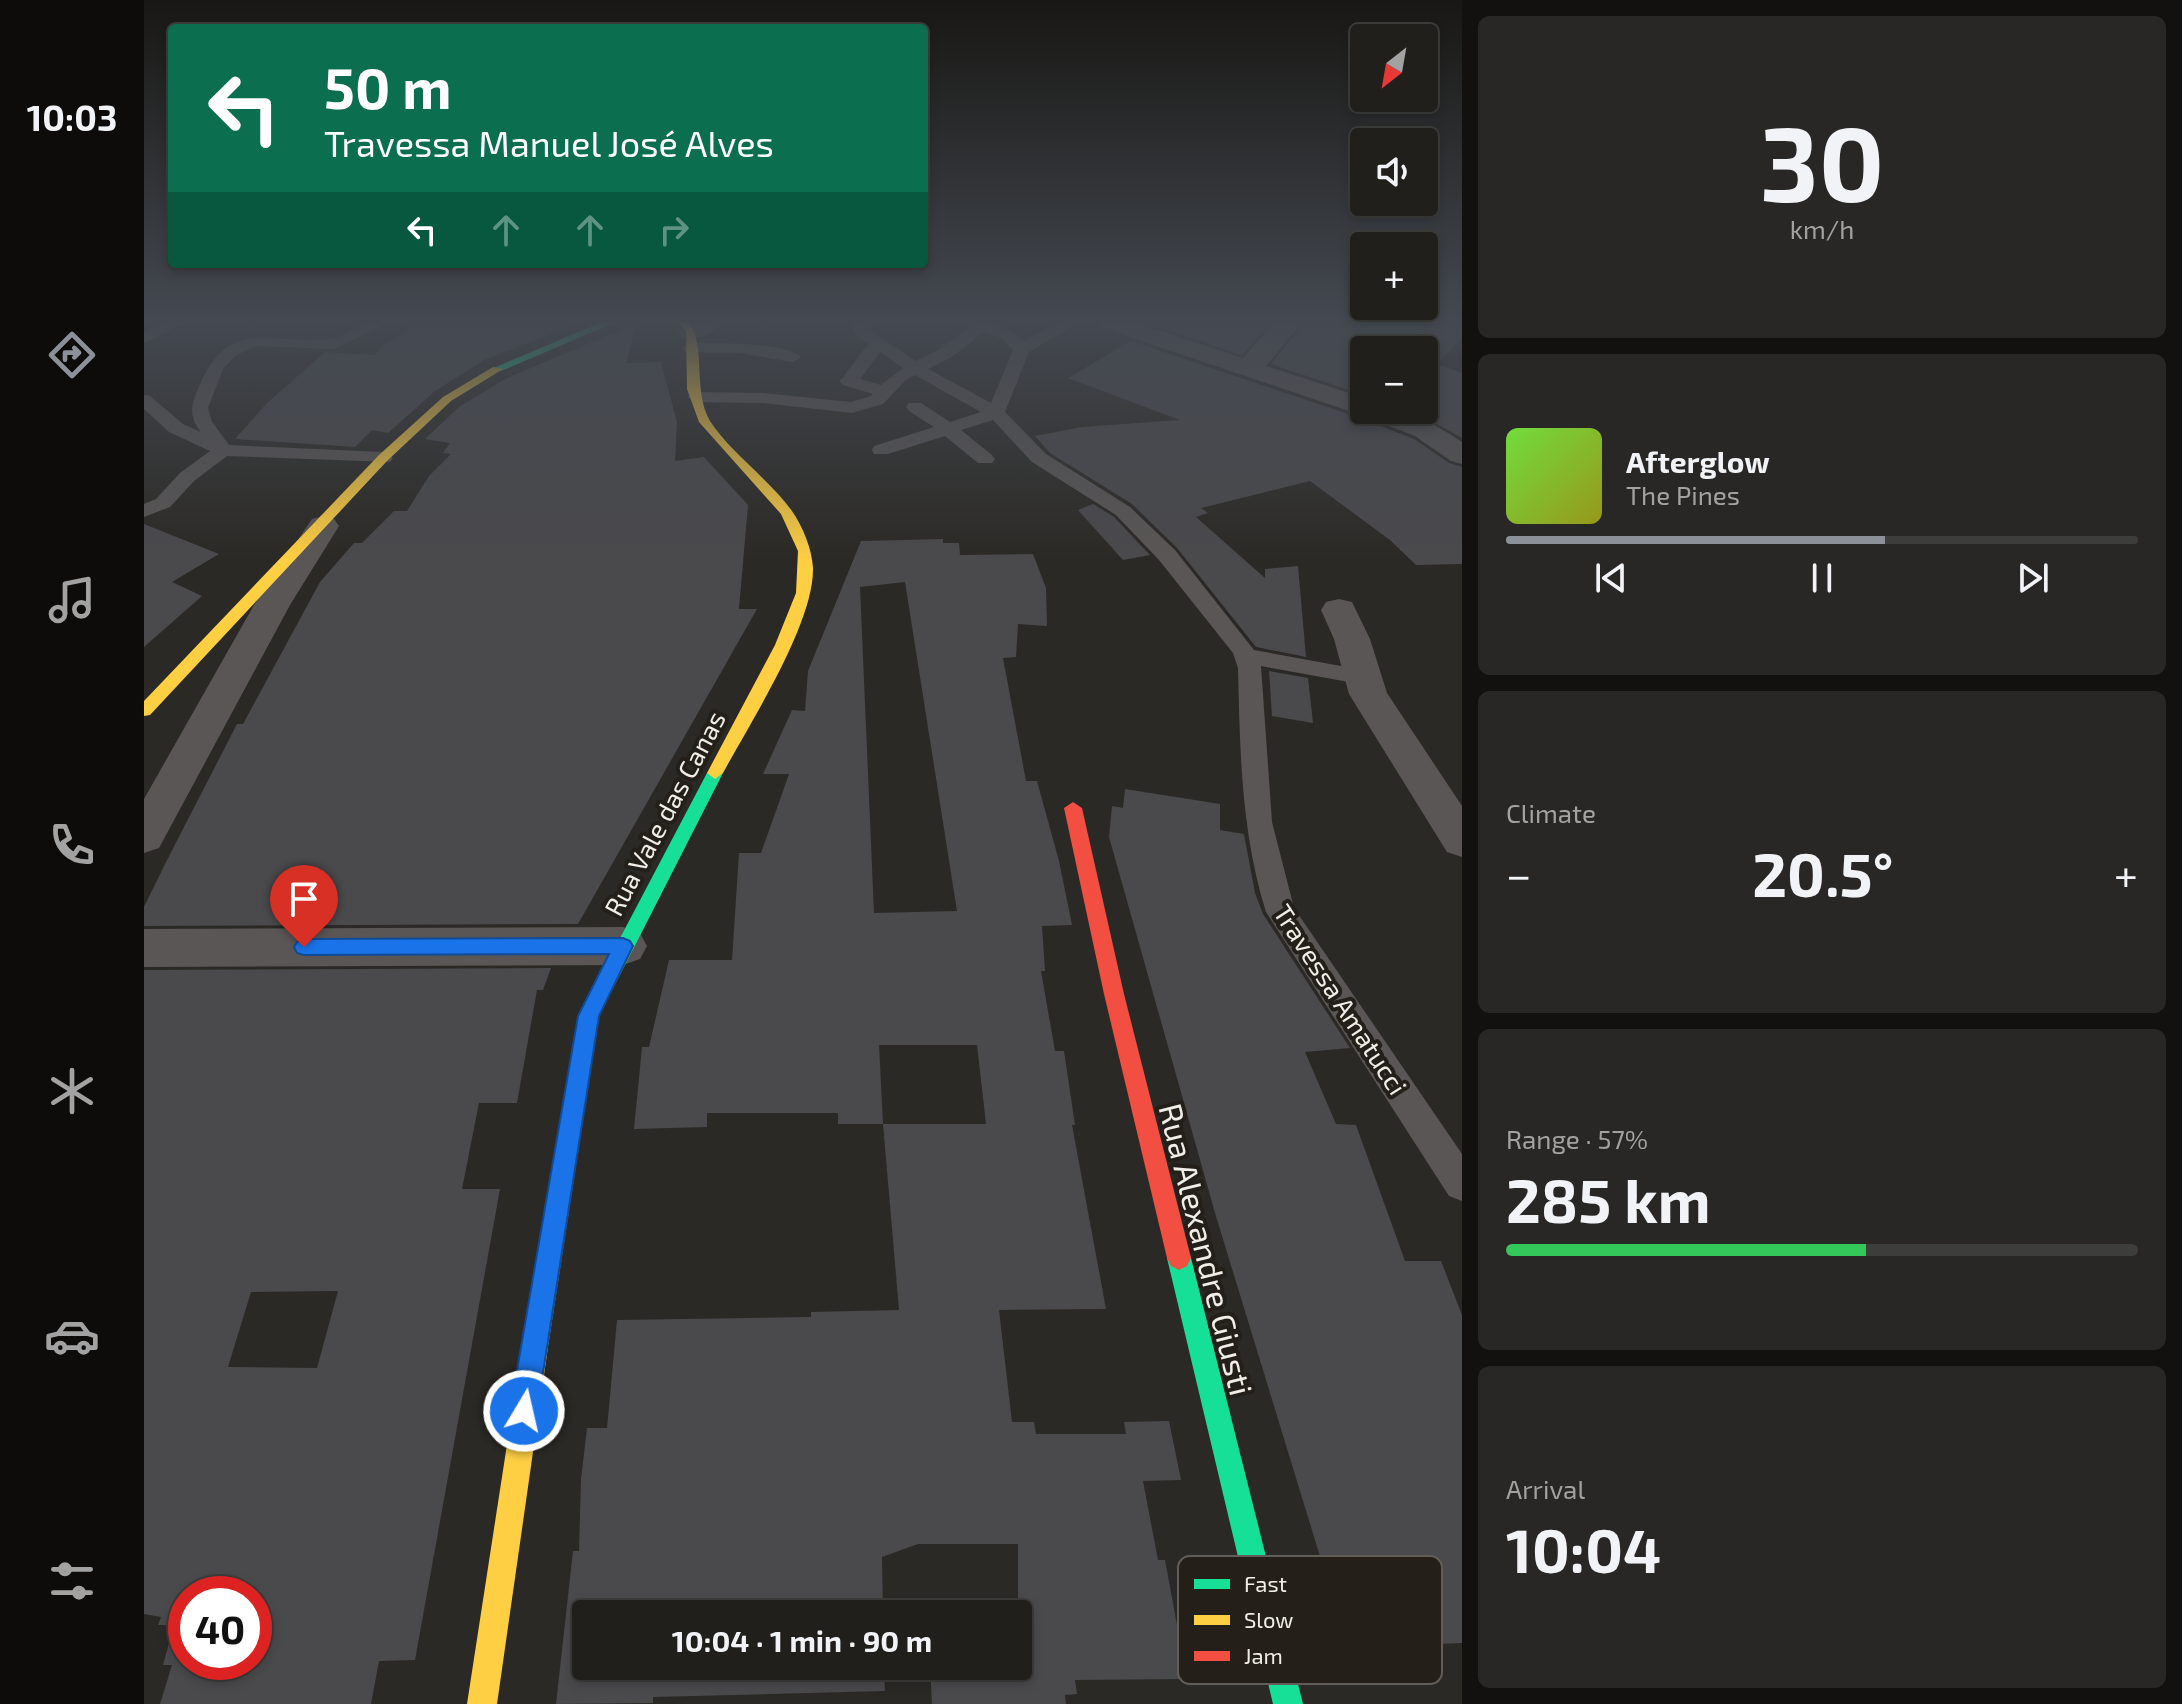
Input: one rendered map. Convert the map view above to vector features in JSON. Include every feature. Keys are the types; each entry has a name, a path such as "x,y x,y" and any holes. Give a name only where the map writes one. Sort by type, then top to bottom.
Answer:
{"street":[{"path":"144,711 383,458 445,402"},
{"name":"Rua Vale das Canas","path":"482,1704 514,1473 589,1016 783,645 797,615 805,584 805,547 801,533 786,508 713,434 698,402"},
{"path":"1413,424 1456,444"},
{"path":"144,837 272,605 329,517"},
{"path":"1339,610 1352,639 1360,676 1399,747 1462,841"},
{"name":"Rua Alexandre Giusti","path":"1073,808 1118,1009 1252,1556"},
{"path":"144,948 623,946"},
{"name":"Rua Alexandre Giusti","path":"1283,1684 1288,1704"}],"lane":[{"path":"146,402 176,428 223,450 383,458"},
{"path":"202,402 199,408 203,423 223,450"},
{"path":"793,402 845,409 874,402"},
{"path":"975,402 996,413 1039,458 1100,495 1140,526 1197,591 1247,656 1360,676"},
{"path":"996,413 1001,402"},
{"path":"915,407 948,428 985,459"},
{"path":"881,450 996,413"},
{"path":"144,511 163,503 187,477 223,450"},
{"name":"Travessa Amatucci","path":"1247,656 1254,782 1269,880 1281,912 1462,1184"}],"building":[{"path":"423,402 388,433 372,430 355,447 235,439 267,403"},
{"path":"468,402 672,402 677,422 675,461 704,457 748,505 739,609 757,609 578,924 144,926 144,907 165,864 237,724 243,724 320,582 354,543 362,543 394,511 407,511 429,476 451,454 443,453 450,443 425,439"},
{"path":"1131,402 1311,402 1350,415 1350,424 1375,424 1414,439 1449,463 1462,467 1462,564 1416,565 1390,540 1310,481 1201,508 1208,513 1196,517 1265,578 1265,569 1298,566 1306,657 1256,647 1177,548 1132,504 1050,453 1035,436 1082,427 1180,420"},
{"path":"1438,402 1462,402 1462,438 1437,424"},
{"path":"1093,504 1114,517 1150,555 1123,560 1078,510"},
{"path":"144,524 219,554 172,582 202,596 144,647"},
{"path":"943,539 943,543 959,543 960,555 1033,554 1046,588 1047,626 1018,624 1016,657 1003,658 1026,781 1037,781 1059,861 1072,925 1042,926 1045,971 1041,971 1055,1051 1064,1051 1075,1125 1072,1125 1106,1309 999,1310 1012,1422 1034,1422 1036,1434 1126,1434 1124,1422 1169,1421 1181,1480 1143,1481 1158,1560 1165,1560 1178,1630 1178,1679 1075,1680 1077,1694 1065,1695 1066,1704 932,1704 931,1680 1032,1680 1032,1600 1018,1600 1018,1544 918,1544 882,1557 883,1600 572,1600 572,1680 885,1680 885,1691 653,1697 653,1703 556,1704 573,1551 579,1551 581,1479 587,1428 607,1428 617,1320 811,1317 811,1312 899,1310 883,1124 838,1124 838,1113 707,1113 707,1127 634,1129 642,1047 649,1047 669,960 732,960 739,853 761,853 789,774 763,774 792,710 805,711 808,671 861,541","holes":["905,582 957,911 874,913 860,587","879,1045 977,1045 986,1124 883,1124"]},
{"path":"1269,671 1308,678 1313,723 1272,716"},
{"path":"1125,789 1220,804 1220,830 1244,834 1255,893 1263,914 1350,1048 1305,1052 1336,1124 1356,1125 1405,1261 1441,1261 1462,1315 1462,1643 1442,1644 1442,1556 1320,1556 1215,1213 1109,837 1112,806 1123,808"},
{"path":"551,968 543,990 537,990 517,1103 479,1103 462,1189 500,1189 415,1660 379,1661 371,1704 160,1704 168,1678 272,1680 272,1576 168,1576 168,1625 158,1625 161,1617 144,1614 144,970","holes":["338,1291 317,1368 228,1367 251,1292"]},
{"path":"168,1647 168,1665 163,1665"}],"traffic: fast":[{"path":"535,1347 589,1016 715,773"},
{"path":"1179,1258 1252,1556"},
{"path":"1283,1684 1288,1704"}],"traffic: slow":[{"path":"144,711 383,458 444,402"},
{"path":"698,402 705,422 787,513 805,551 806,571 803,593 783,645 715,773"},
{"path":"482,1704 535,1347"}],"traffic: jam":[{"path":"1073,808 1114,994 1179,1258"}],"route":[{"path":"304,947 623,946 589,1016 524,1411"}]}
